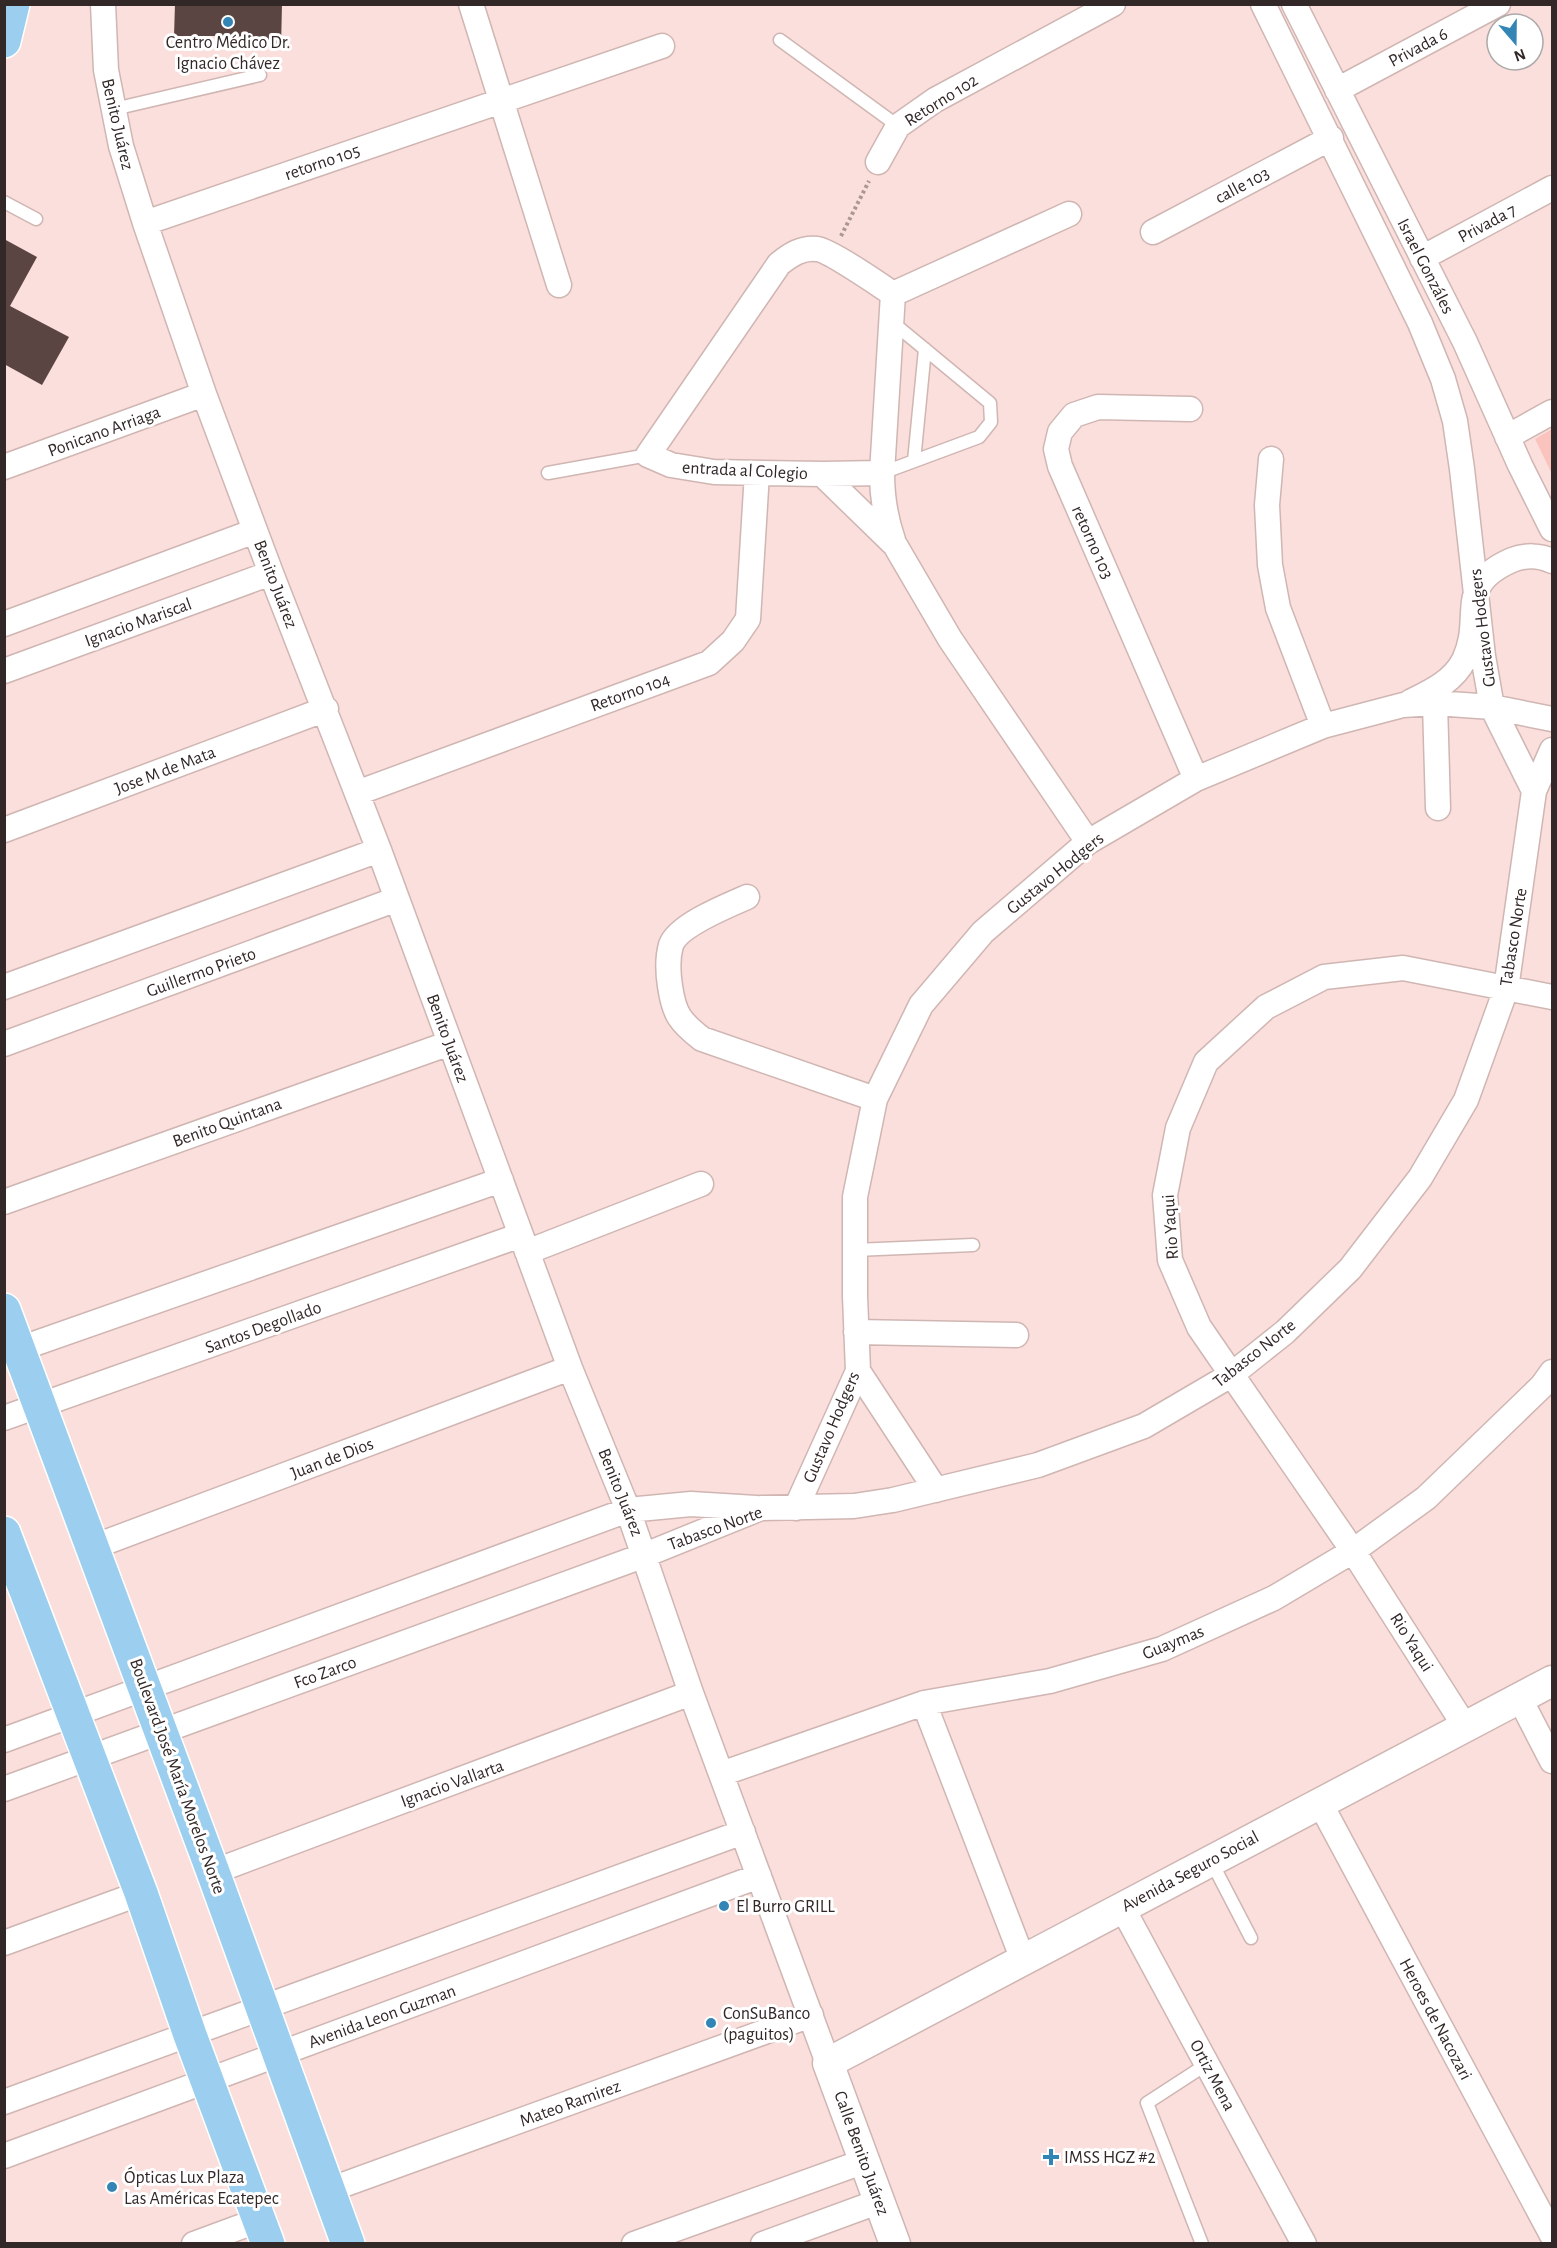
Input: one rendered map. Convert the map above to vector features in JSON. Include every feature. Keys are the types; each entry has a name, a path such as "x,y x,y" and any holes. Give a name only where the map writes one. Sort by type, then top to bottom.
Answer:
{"main road":[{"path":"4,41 13,4"},
{"name":"Boulevard José María Morelos Norte","path":"4,1310 12,1351 40,1406 146,1689 348,2244"},
{"path":"4,1533 13,1585 73,1714 141,1893 190,2035 263,2232"}],"street":[{"name":"Benito Juárez","path":"103,4 105,70 121,146 204,394 379,850 570,1368 645,1555 691,1693 828,2063"},
{"path":"471,4 559,285"},
{"name":"Retorno 102","path":"878,162 898,126 935,100 1113,4"},
{"name":"Israel Gonzáles","path":"1263,4 1331,138 1420,323 1443,379 1455,421 1462,469"},
{"name":"Israel Gonzáles","path":"1294,4 1465,342 1507,437 1552,529"},
{"name":"Privada 6","path":"1337,90 1498,4"},
{"name":"retorno 105","path":"145,223 662,46"},
{"name":"calle 103","path":"1153,232 1331,138"},
{"name":"Privada 7","path":"1422,258 1552,188"},
{"path":"893,294 1069,214"},
{"path":"648,455 779,264 790,255 803,250 818,249 893,294"},
{"path":"893,294 882,500 885,518 895,545"},
{"name":"Ponicano Arriaga","path":"4,467 204,394"},
{"name":"retorno 103","path":"1190,409 1098,407 1074,415 1060,432 1056,449 1060,466 1196,779"},
{"path":"1507,437 1552,412"},
{"name":"entrada al Colegio","path":"648,455 671,465 714,472 822,474 895,545 950,639 1088,842"},
{"path":"1271,459 1267,505 1270,565 1278,608 1323,726"},
{"name":"Gustavo Hodgers","path":"796,1508 858,1371 855,1197 875,1099 921,1005 982,932 1088,842 1196,779 1323,726 1403,705 1435,703 1492,706 1462,469"},
{"name":"Retorno 104","path":"357,793 708,663 733,641 748,619 757,473"},
{"path":"822,474 882,474"},
{"path":"4,624 255,531"},
{"path":"1403,705 1447,681 1464,660 1469,645 1477,585 1496,567 1520,558 1544,556 1552,561"},
{"name":"Ignacio Mariscal","path":"4,671 271,573"},
{"path":"1435,703 1438,808"},
{"path":"1492,706 1552,719"},
{"path":"1492,706 1534,791"},
{"name":"Jose M de Mata","path":"4,830 326,709"},
{"name":"Tabasco Norte","path":"645,1555 761,1508 854,1506 1038,1466 1144,1426 1231,1375 1285,1332 1350,1269 1420,1178 1466,1100 1506,989 1534,791 1552,750"},
{"path":"4,987 379,850"},
{"path":"747,897 699,918 672,943 667,969 673,1004 683,1024 702,1039 875,1099"},
{"name":"Guillermo Prieto","path":"4,1044 397,899"},
{"name":"Rio Yaqui","path":"1466,1728 1353,1551 1199,1327 1170,1260 1165,1195 1178,1128 1206,1062 1266,1007 1324,977 1403,968 1552,997"},
{"name":"Benito Quintana","path":"4,1202 450,1043"},
{"path":"12,1351 501,1180"},
{"name":"Santos Degollado","path":"4,1418 701,1184"},
{"path":"856,1332 1016,1335"},
{"name":"Juan de Dios","path":"93,1547 570,1368"},
{"path":"858,1371 936,1490"},
{"name":"Guaymas","path":"722,1774 924,1703 1050,1681 1162,1650 1274,1598 1353,1551 1426,1498 1549,1382"},
{"path":"4,1740 628,1510 691,1504 761,1508"},
{"name":"Fco Zarco","path":"4,1789 645,1555"},
{"name":"Avenida Seguro Social","path":"828,2063 1552,1681"},
{"name":"Ignacio Vallarta","path":"213,1872 691,1693"},
{"path":"1520,1699 1552,1761"},
{"path":"924,1703 1023,1960"},
{"name":"Heroes de Nacozari","path":"1320,1803 1552,2235"},
{"path":"4,2102 743,1832"},
{"name":"Avenida Leon Guzman","path":"4,2156 206,2079 759,1876"},
{"path":"4,1943 141,1893"},
{"name":"Ortiz Mena","path":"1122,1907 1304,2244"},
{"name":"Mateo Ramirez","path":"329,2190 811,2015"},
{"name":"Calle Benito Juárez","path":"828,2063 895,2244"},
{"path":"634,2244 865,2161"},
{"path":"763,2244 880,2201"},
{"path":"194,2244 263,2232"}],"lane":[{"path":"780,40 898,126"},
{"path":"114,109 260,75"},
{"path":"4,202 36,219"},
{"path":"882,474 979,437 991,422 990,404 892,322"},
{"path":"914,461 925,350"},
{"path":"548,473 648,455"},
{"path":"855,1250 973,1245"},
{"path":"1210,1860 1251,1938"},
{"path":"1202,2244 1147,2103 1207,2064"}],"path":[{"path":"831,255 878,162"}],"shaded area":[{"path":"1552,429 1552,474 1535,439"}],"building":[{"name":"Centro Médico Dr. Ignacio Chávez","path":"175,4 282,4 281,47 237,47 237,36 174,36"},
{"path":"4,239 37,257 10,306 69,337 42,385 4,364"}],"place":[{"name":"Centro Médico Dr. Ignacio Chávez","path":"228,22"},
{"name":"El Burro GRILL","path":"724,1906"},
{"name":"ConSuBanco (paguitos)","path":"711,2023"},
{"name":"IMSS HGZ #2","path":"1051,2157"},
{"name":"Ópticas Lux Plaza Las Américas Ecatepec","path":"112,2187"}]}
